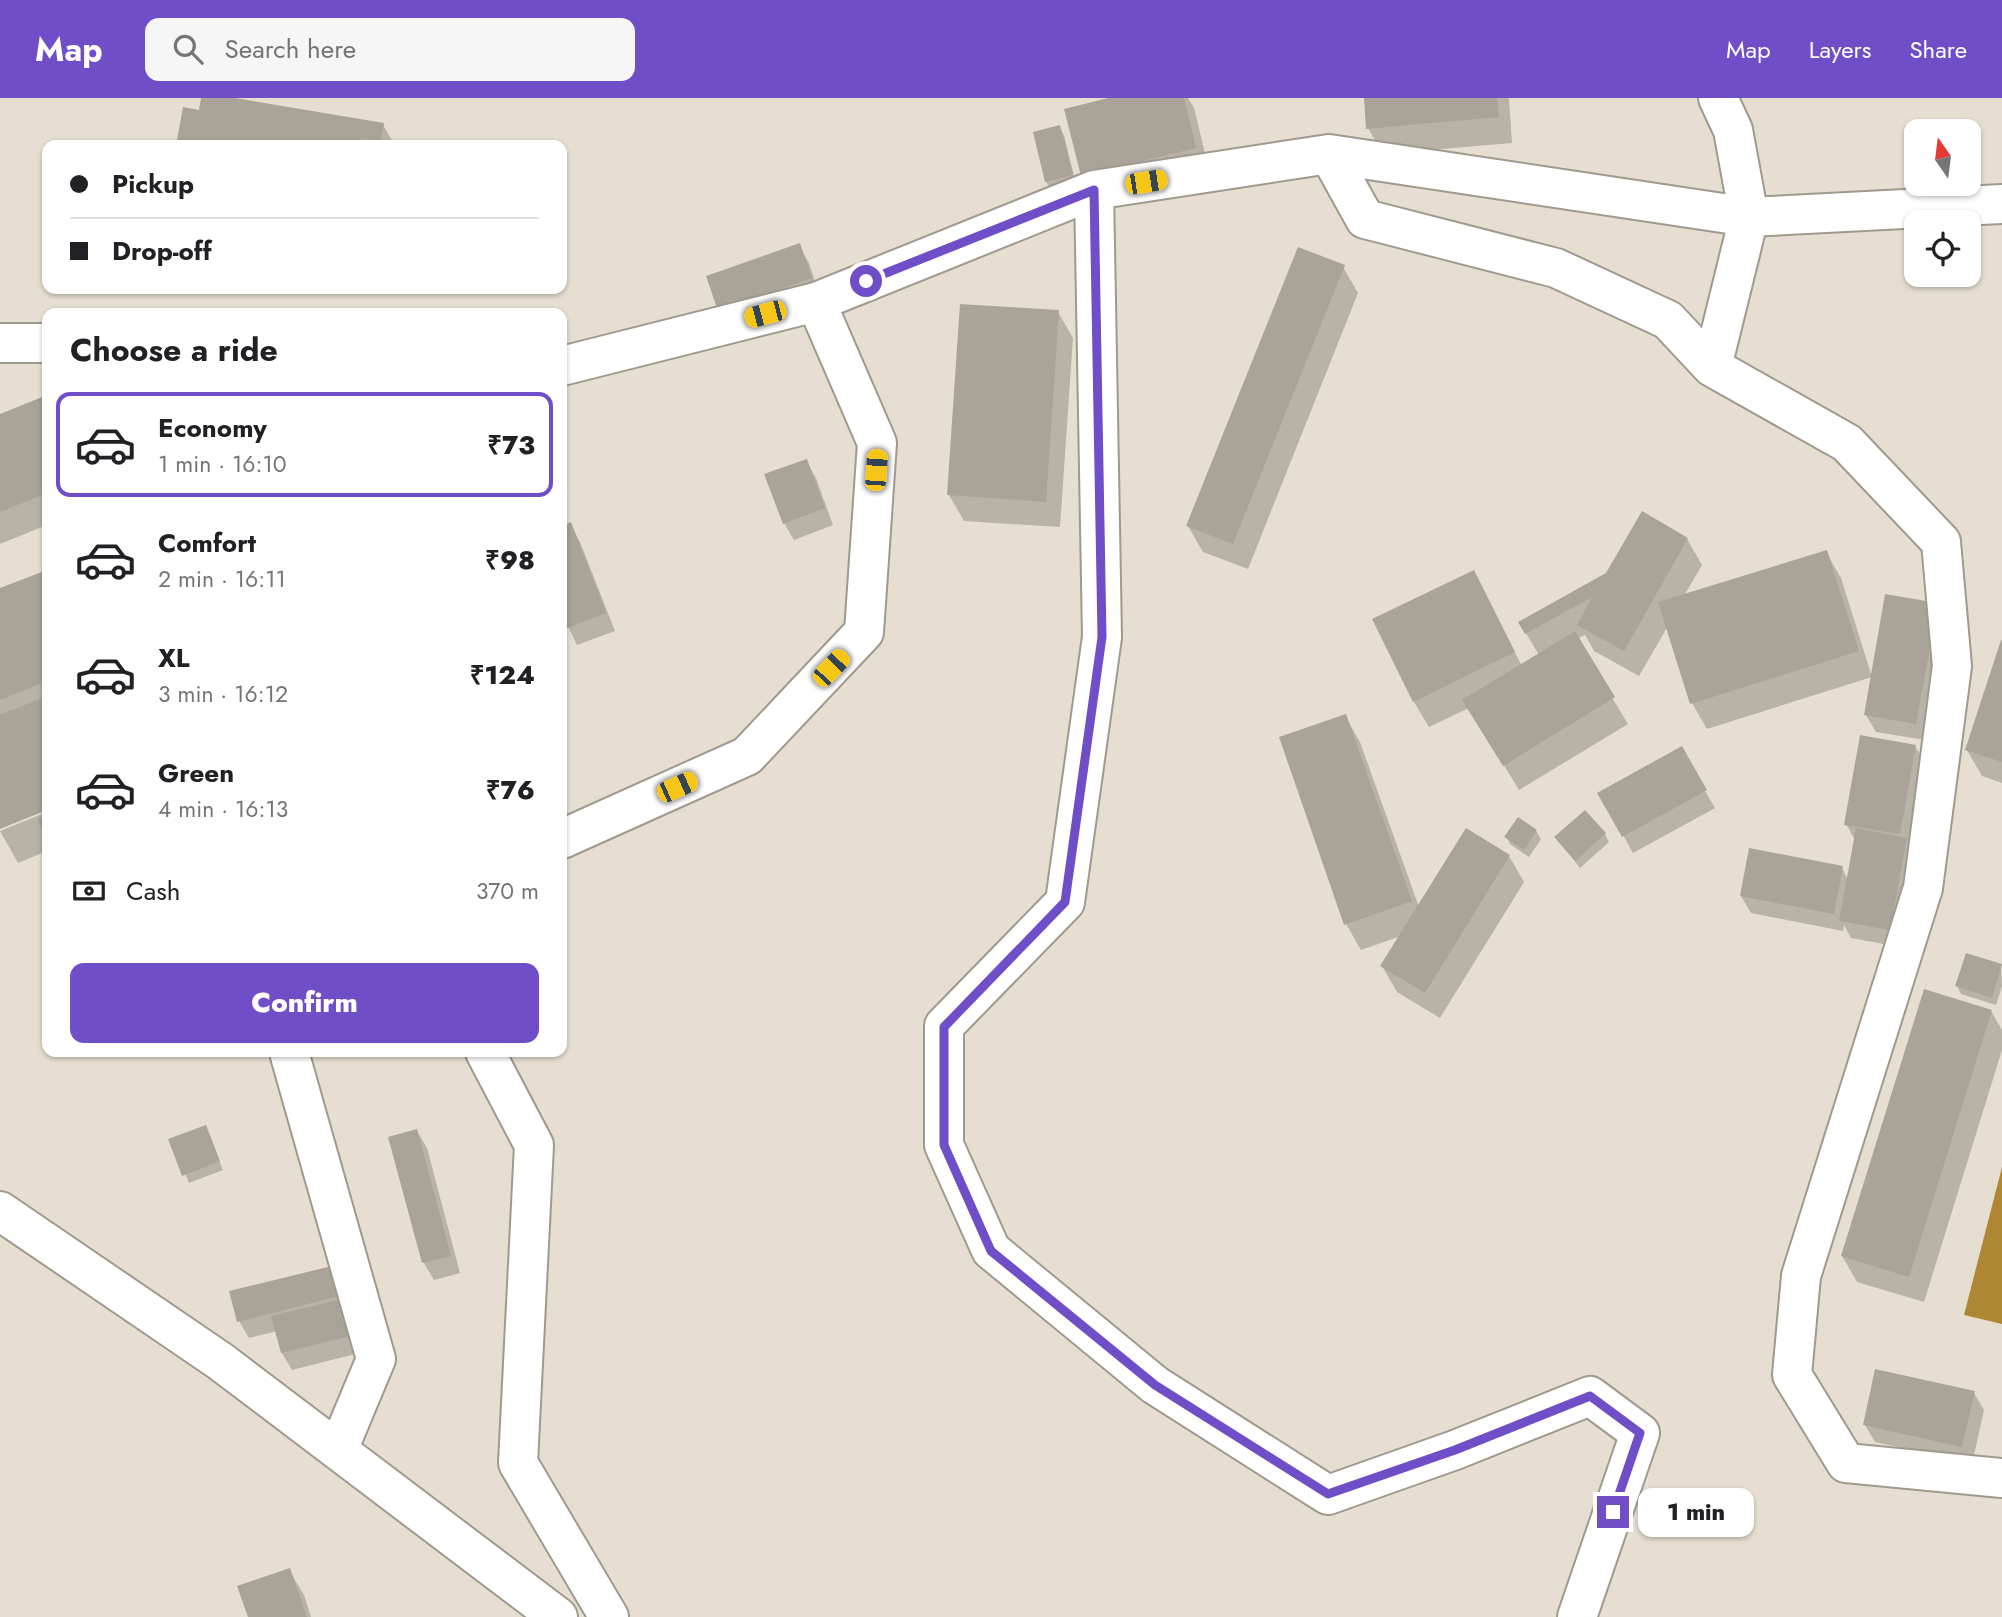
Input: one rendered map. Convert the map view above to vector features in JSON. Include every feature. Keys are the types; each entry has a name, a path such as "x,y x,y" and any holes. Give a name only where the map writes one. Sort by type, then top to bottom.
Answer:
{"street":[{"path":"1712,367 1749,217 1733,130 1718,98"},
{"path":"1329,154 1365,219 1556,268 1668,320 1712,367 1847,443 1941,542 1952,666 1923,888 1801,1276 1792,1375 1846,1463 2002,1478"},
{"path":"567,365 816,302 1094,190 1329,154 1749,217 2002,204"},
{"path":"1094,190 1102,637 1065,902 944,1027 944,1145 991,1251 1155,1385 1328,1494 1455,1450 1590,1396 1640,1433 1577,1617"},
{"path":"567,837 747,756 864,632 877,443 816,302"},
{"path":"0,343 42,343"},
{"path":"290,1057 376,1359 338,1450"},
{"path":"488,1057 534,1145 518,1463 609,1617"},
{"path":"0,1211 220,1361 558,1617"}],"shaded area":[{"path":"2002,1167 2002,1324 1964,1315"}],"building":[{"path":"201,98 235,98 384,123 381,140 177,140 183,107 199,110"},
{"path":"1108,98 1184,98 1196,148 1081,176 1064,109"},
{"path":"1364,98 1497,98 1499,117 1366,129"},
{"path":"1060,125 1073,175 1045,182 1033,132"},
{"path":"800,243 812,278 718,311 706,276"},
{"path":"1298,247 1345,265 1233,544 1186,526"},
{"path":"960,304 1059,310 1046,502 947,495"},
{"path":"42,397 42,495 0,512 0,414"},
{"path":"807,459 825,508 783,524 764,474"},
{"path":"1642,511 1688,538 1624,651 1577,625 1592,597 1525,634 1518,622 1606,573"},
{"path":"571,522 606,613 567,628 567,524"},
{"path":"1827,550 1859,651 1690,704 1658,602"},
{"path":"1474,570 1515,652 1413,702 1372,619"},
{"path":"42,572 42,683 0,700 0,588"},
{"path":"1885,594 1938,603 1916,724 1864,715"},
{"path":"1575,631 1615,697 1503,766 1462,700"},
{"path":"2002,640 2002,762 1965,750"},
{"path":"42,698 42,812 0,829 0,715"},
{"path":"1346,714 1412,901 1344,925 1279,737"},
{"path":"1860,735 1916,745 1900,834 1844,825"},
{"path":"1682,746 1707,790 1622,837 1597,793"},
{"path":"1585,810 1606,833 1575,861 1554,837"},
{"path":"1518,817 1537,830 1524,850 1504,837"},
{"path":"1466,828 1510,855 1425,993 1380,966"},
{"path":"1856,828 1907,838 1890,930 1839,921"},
{"path":"1749,848 1843,866 1834,914 1740,896"},
{"path":"1966,953 2002,964 1992,998 1955,986"},
{"path":"1924,989 1992,1010 1909,1277 1841,1256"},
{"path":"206,1125 220,1161 182,1176 168,1139"},
{"path":"417,1129 451,1256 422,1263 388,1137"},
{"path":"332,1266 339,1296 237,1322 229,1291"},
{"path":"346,1298 355,1335 281,1353 271,1316"},
{"path":"1875,1369 1975,1391 1962,1447 1863,1425"},
{"path":"290,1568 307,1617 248,1617 237,1586"}],"route":[{"path":"866,281 1094,190 1102,637 1065,902 944,1027 944,1145 991,1251 1155,1385 1328,1494 1455,1450 1590,1396 1640,1433 1613,1512"}]}
